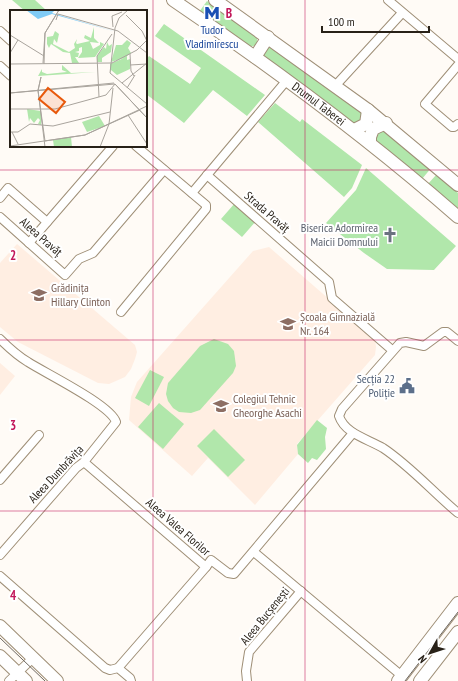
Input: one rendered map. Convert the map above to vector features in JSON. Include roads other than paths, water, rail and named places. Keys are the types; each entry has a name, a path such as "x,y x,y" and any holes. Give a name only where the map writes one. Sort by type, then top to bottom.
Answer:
{"main road":[{"name":"Drumul Taberei","path":"173,0 255,56 354,130 458,217"},
{"name":"Drumul Taberei","path":"215,0 336,85 386,123 458,185"},
{"path":"255,56 268,37"},
{"path":"354,130 366,124 368,110"},
{"path":"370,143 370,137 373,129 386,123"},
{"path":"400,679 458,603"},
{"path":"0,626 57,681"},
{"path":"420,681 456,639"},
{"path":"0,656 18,679"}],"street":[{"path":"388,0 458,59"},
{"path":"336,85 402,13"},
{"path":"0,31 10,39"},
{"path":"458,64 426,104 452,127 458,124"},
{"path":"0,66 10,75"},
{"path":"192,193 287,80"},
{"path":"29,243 112,147"},
{"path":"121,312 206,209 206,205 137,147"},
{"name":"Aleea Pravăț","path":"0,217 65,275 79,259 93,253 164,170"},
{"name":"Strada Pravăț","path":"207,175 329,282 332,298 392,350"},
{"name":"Aleea Pravăț","path":"0,198 8,188 47,222"},
{"path":"458,341 447,332 443,332 424,346 404,342 398,344 340,413 341,420 353,433 390,453 458,513"},
{"name":"Aleea Dumbrăvița","path":"0,339 28,362 105,409 115,419 116,425 84,462 76,468 0,555"},
{"name":"Aleea Valea Florilor","path":"84,462 206,567 211,560 228,573 234,574 353,433"},
{"path":"0,480 39,435"},
{"path":"254,552 301,591 400,679"},
{"path":"0,576 105,668 110,670 118,668 206,567"},
{"name":"Aleea Bucșenești","path":"247,681 246,671 248,652 301,591"},
{"path":"18,679 33,658"},
{"path":"118,668 130,678 131,681"}],"tram line":[{"path":"405,681 458,612"},
{"path":"0,638 45,681"}],"place":[{"name":"Tudor Vladimirescu","path":"212,13"},
{"name":"Biserica Adormirea Maicii Domnului","path":"390,235"},
{"name":"Grădinița Hillary Clinton","path":"39,295"},
{"name":"Școala Gimnazială Nr. 164","path":"288,324"},
{"name":"Secția 22 Poliție","path":"407,386"},
{"name":"Colegiul Tehnic Gheorghe Asachi","path":"221,406"}]}
